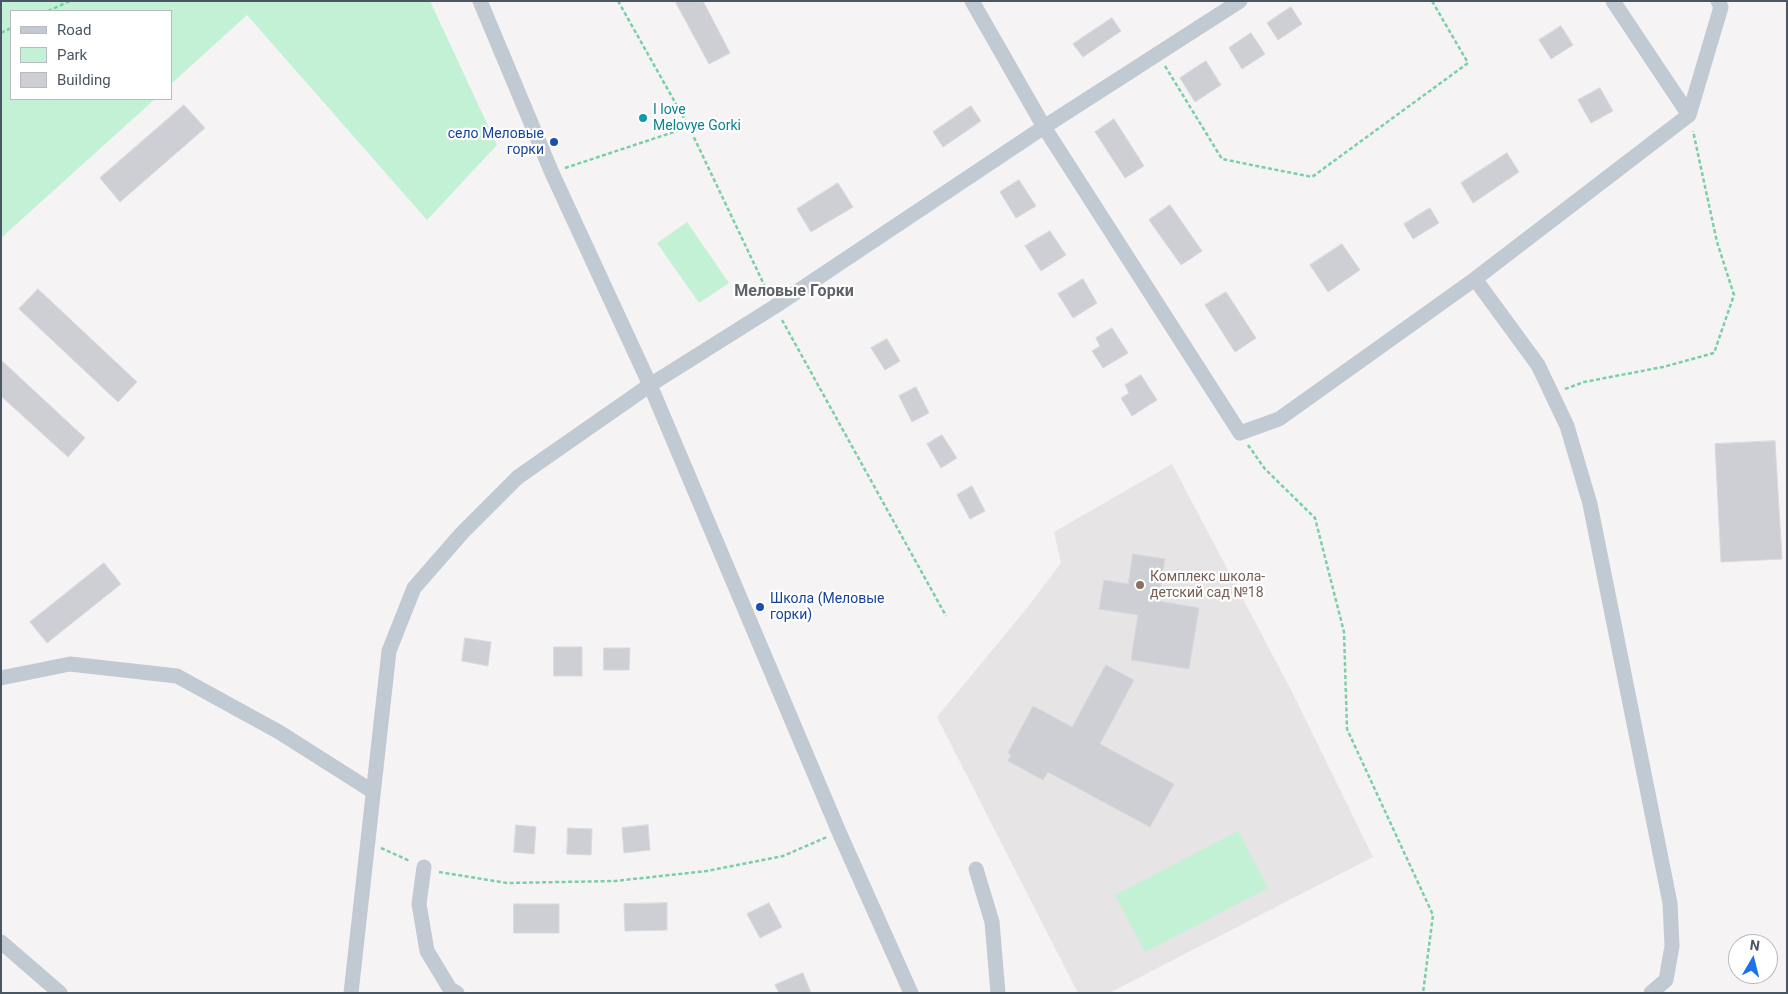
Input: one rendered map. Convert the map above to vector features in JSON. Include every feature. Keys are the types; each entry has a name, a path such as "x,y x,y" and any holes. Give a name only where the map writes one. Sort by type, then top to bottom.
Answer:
{"street":[{"path":"480,1 552,173 650,385 838,832 911,993"},
{"path":"972,1 1044,127 1240,433 1280,419 1476,279 1689,115 1721,7 1718,1"},
{"path":"351,993 366,842 389,651 414,588 462,533 518,477 650,385 774,307 1044,127 1240,1"},
{"path":"1613,1 1689,115"},
{"path":"1476,279 1538,365 1567,426 1590,504 1670,903 1672,946 1666,980 1651,993"},
{"path":"1,678 70,664 177,676 279,732 372,791"},
{"path":"424,867 419,904 427,951 450,989 457,993"},
{"path":"976,869 992,922 998,993"},
{"path":"1,942 60,993"}],"path":[{"path":"50,10 70,1"},
{"path":"1157,54 1222,159 1312,177 1468,62 1432,1"},
{"path":"1552,394 1584,382 1663,367 1714,354 1734,295 1717,242 1689,115"},
{"path":"552,173 689,127"},
{"path":"1240,433 1265,469 1316,518 1344,632 1347,729 1433,915 1423,993"},
{"path":"366,842 432,871 507,882 615,881 707,871 783,856 838,832"}],"shaded area":[{"path":"1172,464 1292,692 1373,857 1109,993 1078,993 937,717 1027,608 1061,563 1054,532"}],"green space":[{"path":"1,1 430,1 497,145 427,220 247,15 172,83 172,10 10,10 10,100 154,100 1,238"},
{"path":"687,222 729,283 699,303 657,243"},
{"path":"1238,831 1268,888 1145,952 1115,895"}],"building":[{"path":"679,1 703,1 730,53 709,64 676,3"},
{"path":"1291,7 1302,24 1278,40 1267,23"},
{"path":"1112,18 1121,31 1083,57 1073,44"},
{"path":"1561,26 1573,45 1551,59 1539,40"},
{"path":"1251,33 1265,54 1242,69 1229,48"},
{"path":"1206,61 1221,85 1195,102 1180,78"},
{"path":"1600,88 1613,111 1591,123 1578,100"},
{"path":"184,105 205,128 120,202 100,178"},
{"path":"971,106 981,121 943,147 933,132"},
{"path":"1114,119 1144,166 1125,178 1095,132"},
{"path":"1507,153 1519,172 1473,203 1461,183"},
{"path":"1019,180 1036,206 1016,218 1000,192"},
{"path":"838,183 853,207 811,232 797,209"},
{"path":"1170,205 1202,251 1181,265 1149,220"},
{"path":"1430,208 1439,223 1413,239 1404,224"},
{"path":"1050,231 1066,255 1041,271 1025,246"},
{"path":"1342,244 1360,270 1328,292 1310,265"},
{"path":"1083,279 1097,303 1073,318 1058,294"},
{"path":"38,289 137,382 118,402 19,309"},
{"path":"1226,292 1256,338 1235,352 1205,305"},
{"path":"1112,328 1128,353 1103,368 1092,351 1100,346 1096,338"},
{"path":"887,339 900,361 885,370 871,348"},
{"path":"1,360 85,438 68,457 1,396"},
{"path":"1141,375 1157,400 1132,416 1121,398 1129,393 1125,385"},
{"path":"916,387 929,413 912,422 899,396"},
{"path":"942,435 957,458 941,468 927,444"},
{"path":"1775,441 1782,559 1721,562 1715,444"},
{"path":"972,486 985,511 970,519 957,495"},
{"path":"1133,554 1165,559 1158,601 1199,608 1189,669 1131,660 1138,615 1099,609 1104,580 1128,584"},
{"path":"104,563 121,584 47,643 30,622"},
{"path":"465,638 491,642 488,666 462,661"},
{"path":"554,647 582,647 582,676 554,676"},
{"path":"604,648 630,648 629,670 604,670"},
{"path":"1106,665 1134,680 1100,744 1174,784 1150,827 1048,772 1043,780 1008,761 1011,755 1008,753 1033,706 1072,727"},
{"path":"516,825 536,827 534,854 514,852"},
{"path":"648,825 650,850 624,853 622,828"},
{"path":"568,828 592,829 591,855 567,854"},
{"path":"667,903 667,930 625,931 624,904"},
{"path":"769,903 782,927 760,938 747,914"},
{"path":"514,904 559,904 559,933 514,933"},
{"path":"803,973 811,993 779,993 775,985"}],"place":[{"name":"I love Melovye Gorki","path":"643,118"},
{"name":"село Меловые горки","path":"554,142"},
{"name":"Комплекс школа- детский сад №18","path":"1140,585"},
{"name":"Школа (Меловые горки)","path":"760,607"}],"district":[{"name":"Меловые Горки","path":"794,292"}]}
